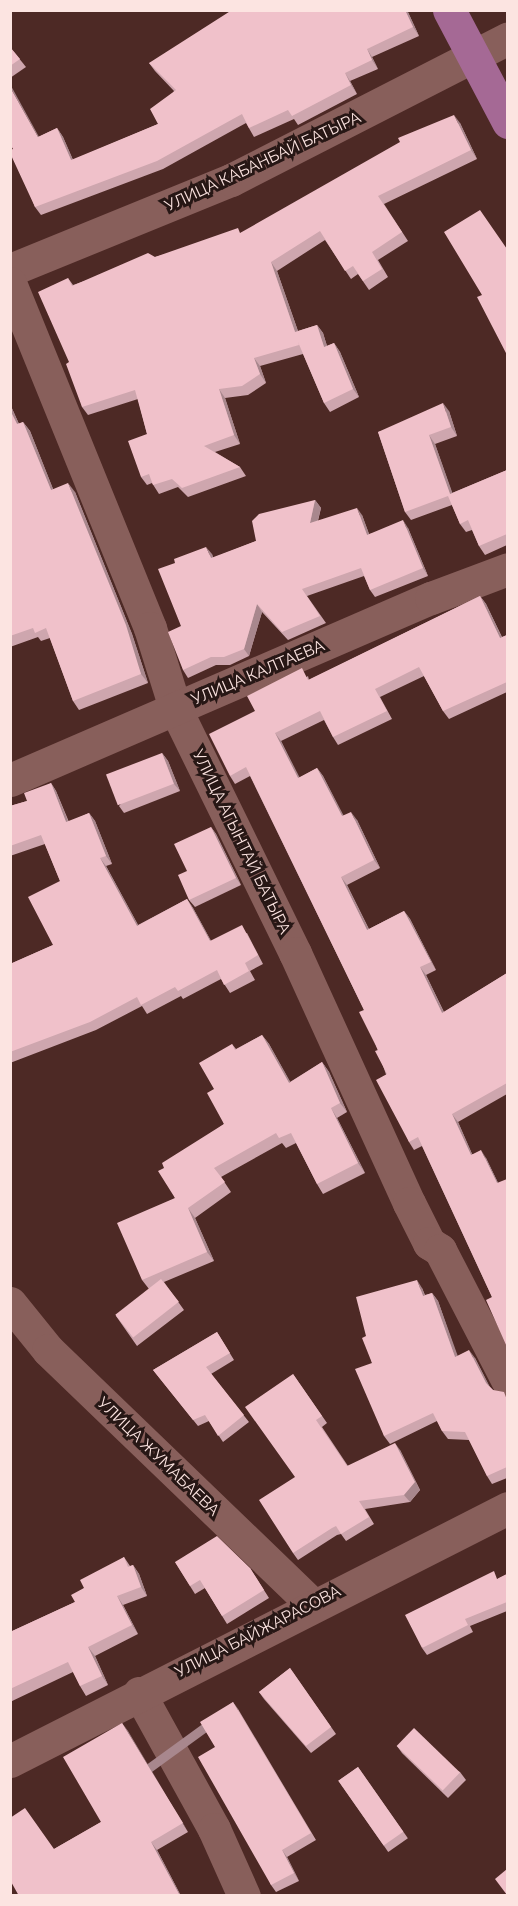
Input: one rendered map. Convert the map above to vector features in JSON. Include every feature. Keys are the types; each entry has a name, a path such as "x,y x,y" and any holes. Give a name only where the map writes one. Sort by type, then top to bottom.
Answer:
{"main road":[{"path":"449,10 507,122"}],"street":[{"name":"УЛИЦА КАБАНБАЙ БАТЫРА","path":"10,270 231,180 507,38"},
{"name":"УЛИЦА АГЫНТАЙ БАТЫРА","path":"10,283 150,628 176,708 291,943 409,1203 429,1243 440,1250 507,1382"},
{"name":"УЛИЦА КАЛТАЕВА","path":"10,780 431,598 507,569"},
{"name":"УЛИЦА ЖУМАБАЕВА","path":"10,1303 48,1350 312,1605"},
{"name":"УЛИЦА БАЙЖАРАСОВА","path":"10,1761 312,1605 507,1508"},
{"path":"140,1693 214,1829 244,1896"}],"building":[{"path":"232,10 405,10 413,27 367,49 372,60 345,73 351,85 292,116 288,110 249,128 242,114 157,161 35,207 10,153 13,149 10,144 10,87 38,137 57,128 71,160 158,124 150,109 176,90 149,63"},
{"path":"10,47 20,59 10,66"},
{"path":"454,115 471,150 378,196 402,232 372,252 382,269 363,281 353,266 345,271 320,231 271,262 295,332 317,325 324,347 334,343 353,389 324,403 298,342 299,345 254,358 260,374 242,386 219,389 234,435 204,446 240,467 182,488 172,479 153,485 149,474 141,477 128,441 147,434 135,390 82,407 66,364 69,362 38,292 68,278 72,286 148,253 155,257 238,228 240,233 400,142 398,138"},
{"path":"480,210 507,249 507,355 477,297 482,295 444,232"},
{"path":"443,403 451,427 429,435 450,494 507,470 507,534 479,546 468,520 460,524 448,496 405,512 378,432"},
{"path":"10,410 17,424 23,422 51,490 68,483 126,625 141,674 73,701 46,628 35,633 33,628 10,636"},
{"path":"315,500 310,523 357,508 367,535 403,520 423,568 370,590 361,568 302,589 320,616 282,632 257,604 244,649 224,657 211,657 183,670 168,632 181,626 158,569 175,563 174,559 206,547 211,558 256,541 252,521 259,514"},
{"path":"480,596 500,638 507,635 507,682 443,711 419,667 375,689 387,711 333,737 320,711 275,733 298,778 317,768 342,816 351,812 374,860 341,877 367,930 404,911 431,962 420,967 442,1013 507,973 507,1083 452,1114 471,1155 481,1150 497,1183 507,1179 507,1347 486,1300 492,1297 418,1137 409,1142 376,1080 387,1074 359,1012 364,1010 246,767 230,776 209,734 255,711 247,696 302,668 308,680"},
{"path":"162,753 174,784 118,805 106,775"},
{"path":"51,783 66,822 89,813 106,856 100,858 137,926 187,899 210,941 242,925 258,955 245,963 249,971 224,985 217,970 178,991 175,987 141,1005 137,997 90,1022 10,1052 10,964 53,945 28,897 60,881 41,835 10,846 10,806 27,801 24,793"},
{"path":"211,827 236,878 189,900 178,875 187,871 174,844"},
{"path":"262,1035 289,1083 322,1062 340,1103 331,1108 358,1163 317,1184 291,1133 279,1138 276,1133 214,1168 225,1182 188,1208 207,1252 142,1280 117,1223 175,1198 158,1171 164,1168 162,1163 224,1124 207,1093 214,1089 199,1063 232,1044 235,1050"},
{"path":"161,1279 179,1302 133,1338 115,1315"},
{"path":"417,1280 423,1296 432,1293 455,1357 469,1350 486,1383 493,1390 504,1392 507,1400 507,1467 487,1476 465,1432 442,1431 433,1413 384,1436 355,1369 372,1363 362,1338 366,1336 356,1297"},
{"path":"217,1332 230,1353 206,1367 244,1415 218,1436 205,1415 193,1420 153,1370"},
{"path":"293,1374 322,1416 316,1420 347,1466 395,1443 415,1482 404,1495 359,1501 369,1517 341,1534 336,1526 293,1553 259,1500 295,1477 245,1407"},
{"path":"217,1536 250,1568 264,1590 222,1616 200,1580 190,1586 175,1562"},
{"path":"124,1557 128,1567 133,1565 141,1587 117,1596 132,1625 88,1647 102,1676 80,1686 68,1662 10,1689 10,1632 75,1602 71,1595 84,1588 80,1580"},
{"path":"494,1571 497,1579 507,1574 507,1602 465,1619 468,1625 422,1648 405,1615"},
{"path":"290,1668 331,1727 306,1746 259,1692"},
{"path":"233,1702 311,1833 282,1850 294,1873 271,1885 198,1757 215,1747 200,1722"},
{"path":"122,1723 183,1823 151,1842 180,1896 19,1896 10,1880 10,1818 25,1808 54,1849 101,1822 63,1757"},
{"path":"414,1728 460,1772 443,1790 397,1746"},
{"path":"358,1767 403,1832 384,1845 338,1781"},
{"path":"507,1869 507,1895 495,1879"}]}
